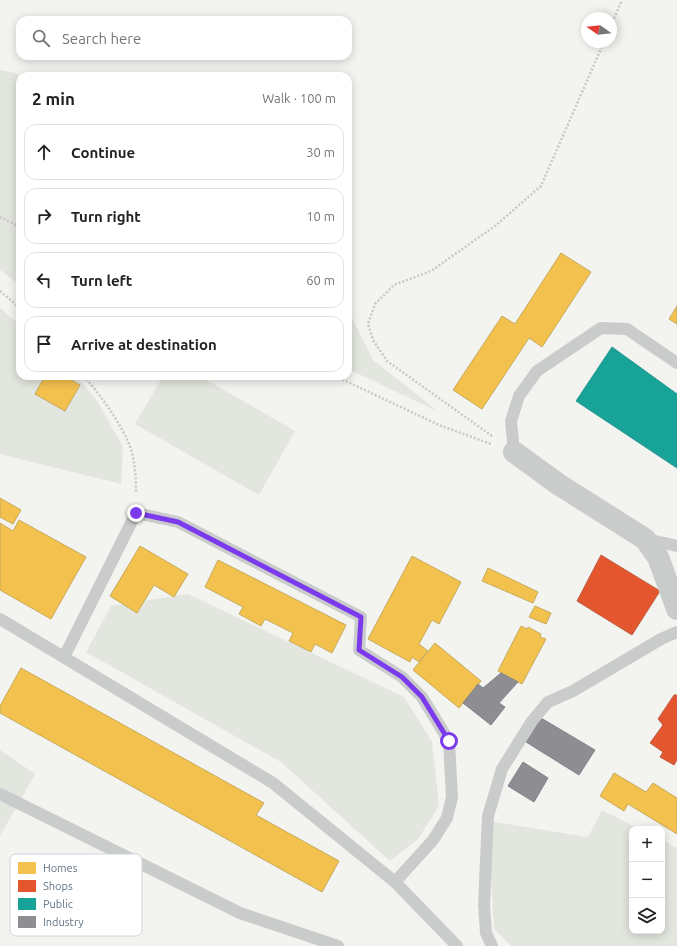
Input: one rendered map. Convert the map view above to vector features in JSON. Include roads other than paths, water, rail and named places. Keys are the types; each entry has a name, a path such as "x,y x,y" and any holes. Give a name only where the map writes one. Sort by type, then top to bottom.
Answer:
{"street":[{"path":"514,452 558,484 645,539 658,557 677,609"}],"lane":[{"path":"514,452 511,421 519,396 537,371 600,328 627,329 677,363"},
{"path":"64,657 136,513 178,522 361,617 359,650 402,677 422,697 449,741 452,797 446,818 433,840 395,882"},
{"path":"645,539 677,546"},
{"path":"0,619 274,783 395,882 457,946"},
{"path":"492,946 486,933 484,905 488,816 502,769 532,721 548,702 573,691 662,639 677,632"},
{"path":"0,794 121,854"},
{"path":"142,864 240,913 338,946"}]}
